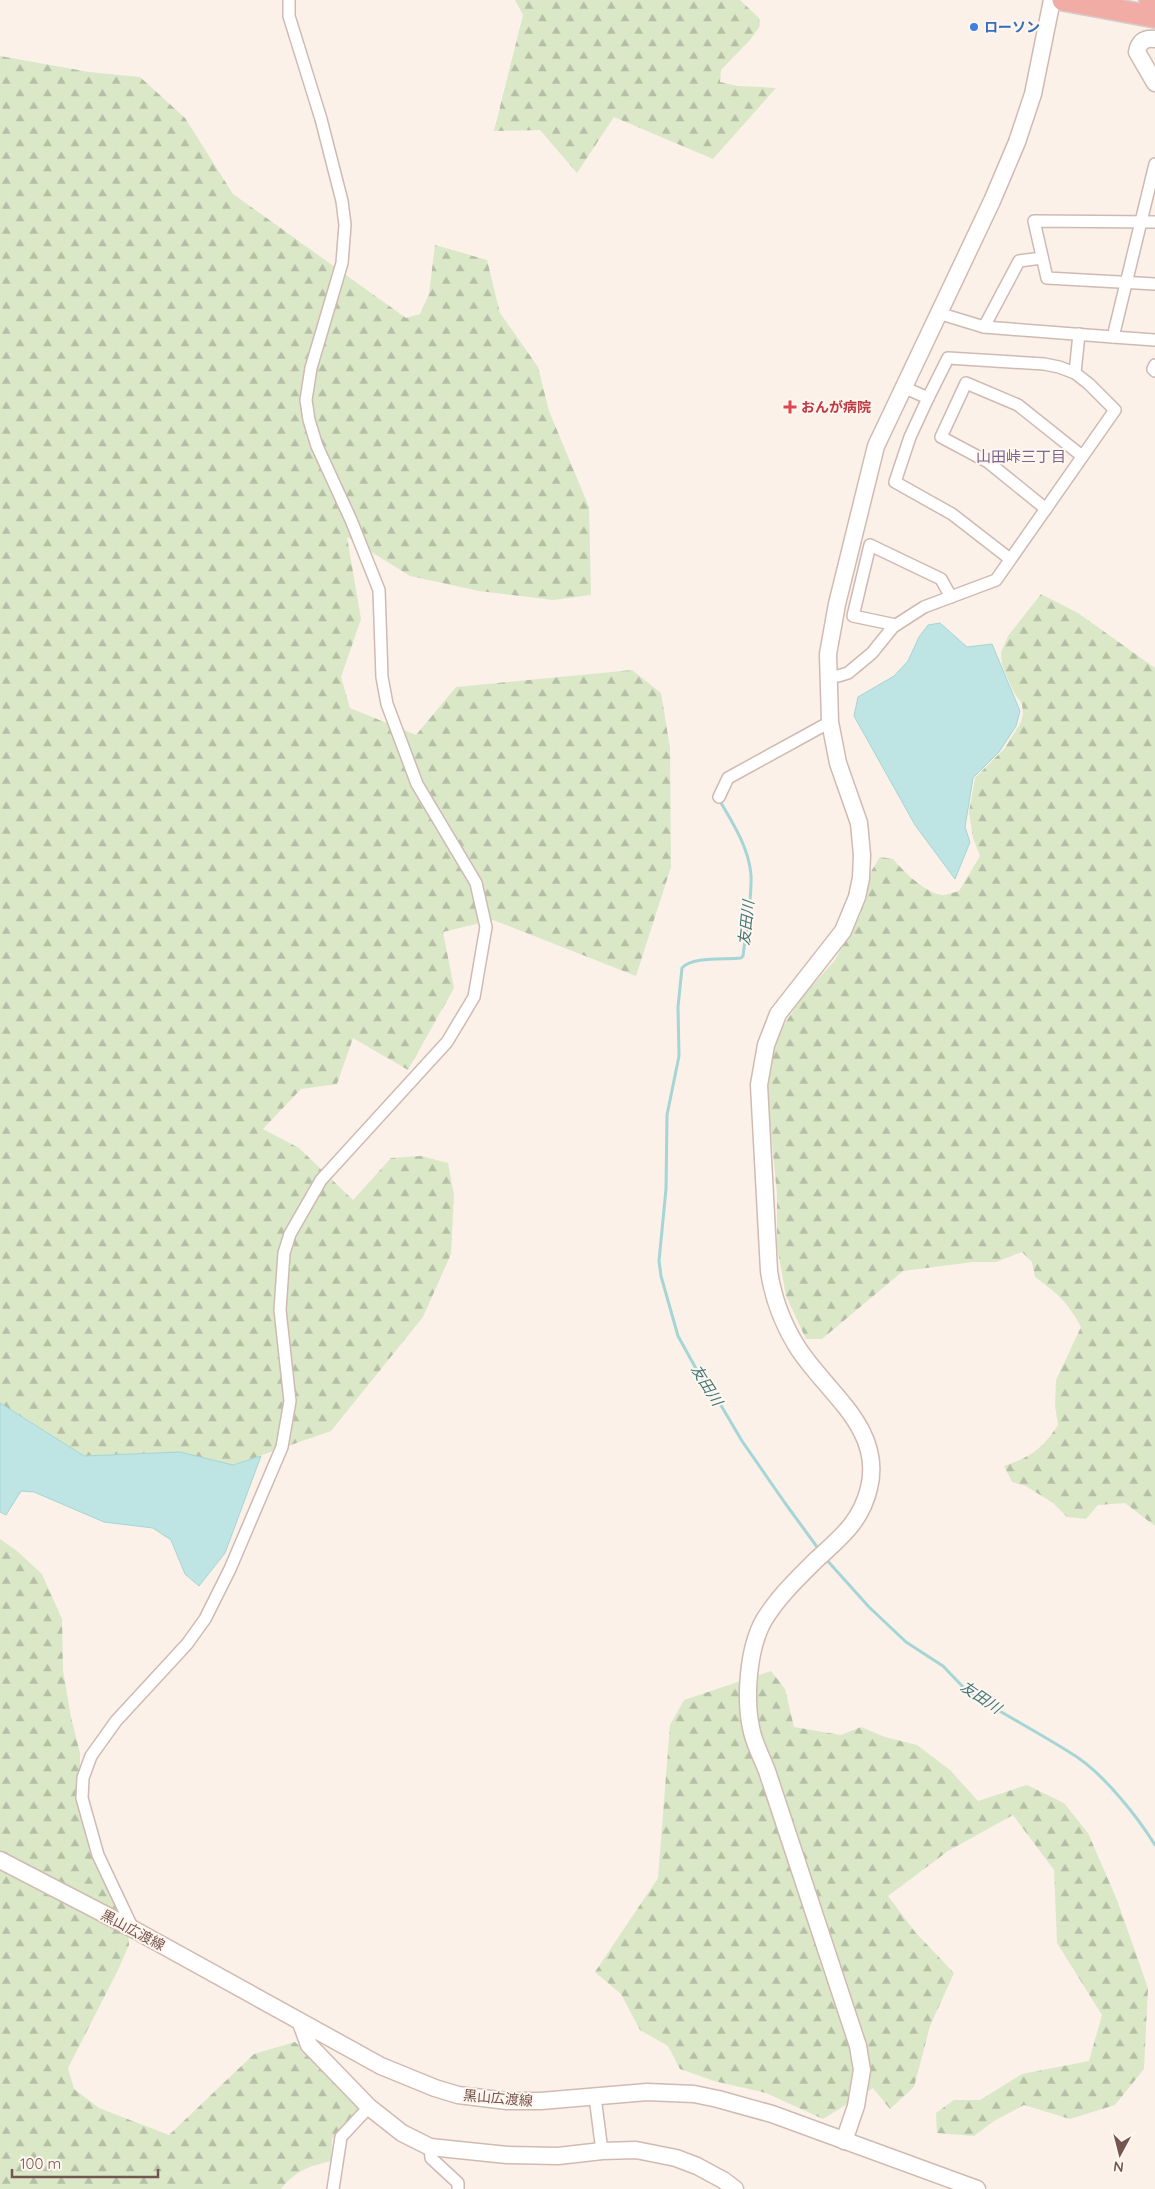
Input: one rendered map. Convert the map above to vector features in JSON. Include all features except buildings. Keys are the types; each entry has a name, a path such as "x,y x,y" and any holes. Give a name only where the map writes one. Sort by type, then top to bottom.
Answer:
{"highway":[{"path":"1063,0 1155,17"},
{"path":"1150,0 1155,1"}],"street":[{"path":"133,1929 98,1855 82,1798 83,1778 91,1756 116,1722 187,1644 205,1619 230,1569 282,1446 290,1401 280,1310 284,1253 290,1234 321,1180 446,1042 474,998 486,926 476,883 417,784 387,704 382,677 379,590 351,520 317,446 309,420 306,400 311,368 342,263 345,224 342,201 321,119 289,16 289,0"},
{"path":"844,2141 856,2106 862,2070 858,2046 752,1731 748,1685 755,1646 764,1621 789,1586 848,1531 862,1508 871,1473 870,1453 865,1437 853,1416 797,1346 779,1314 773,1297 769,1271 759,1085 766,1045 778,1014 843,932 857,897 861,878 862,855 859,823 838,762 830,722 828,676 828,654 837,604 859,508 876,446 992,201 1017,142 1033,94 1052,0"},
{"path":"1155,39 1146,39 1142,42 1137,52 1155,83"},
{"path":"1113,337 1155,165"},
{"path":"1155,222 1034,222 1047,278 1155,284"},
{"path":"984,327 1019,261 1042,258"},
{"path":"938,313 984,327 1155,340"},
{"path":"1075,373 1080,334"},
{"path":"828,676 848,673 872,653 896,625 924,607 996,580 1115,410 1075,373 1059,367 1044,364 948,358 910,437 895,482 952,514 1010,559"},
{"path":"1155,364 1153,370 1155,371"},
{"path":"1046,509 988,462 941,436 966,383 1018,406 1082,456"},
{"path":"903,387 928,398"},
{"path":"896,625 853,616 870,545 940,579 951,597"},
{"path":"719,797 728,778 830,722"},
{"name":"黒山広渡線","path":"0,1860 133,1929 301,2023 410,2080 458,2095 507,2101 595,2097 647,2092 702,2096 742,2104 976,2189"},
{"path":"301,2023 309,2045 369,2107 402,2132 430,2147 507,2154 558,2156 602,2151 636,2150 676,2158 705,2170 735,2189"},
{"path":"595,2097 602,2151"},
{"path":"333,2189 341,2137 369,2107"},
{"path":"430,2147 432,2158 458,2183 458,2189"}],"green space":[{"path":"515,0 740,0 759,18 760,26 749,41 721,70 720,82 738,86 776,88 713,159 614,117 577,173 540,130 494,131 523,15"},
{"path":"0,56 89,72 140,77 185,118 233,194 406,318 420,314 429,294 435,245 487,260 500,313 538,367 549,411 589,507 591,595 553,600 479,591 410,576 347,537 361,619 341,677 350,708 416,735 456,687 632,670 661,693 670,748 671,867 636,976 493,920 443,932 454,988 408,1070 353,1038 337,1084 301,1089 263,1129 299,1148 353,1200 391,1158 421,1156 448,1163 454,1195 451,1254 423,1317 331,1431 233,1465 180,1452 84,1456 0,1403"},
{"path":"1041,594 1078,613 1155,668 1155,1526 1125,1503 1098,1505 1086,1519 1067,1517 1053,1503 1026,1486 1012,1482 1004,1466 1022,1459 1035,1451 1047,1440 1058,1425 1055,1405 1056,1380 1081,1327 1061,1299 1035,1277 1032,1262 1022,1252 996,1262 973,1262 903,1271 822,1339 806,1339 786,1296 777,1246 777,1194 767,1092 774,1040 803,996 835,960 860,916 865,890 872,870 880,857 893,859 909,876 923,887 937,894 944,895 959,891 980,856 973,838 969,812 975,778 1005,748 1021,722 1023,714 1022,704 1013,691 1002,665 1001,653 1008,636"},
{"path":"0,1539 17,1551 42,1574 62,1619 63,1670 71,1717 80,1753 80,1773 84,1800 84,1830 93,1856 123,1916 128,1935 129,1945 117,1972 68,2068 74,2089 99,2108 169,2135 254,2054 295,2042 331,2075 360,2107 332,2139 331,2161 303,2170 292,2177 281,2189 0,2189"},
{"path":"771,1671 785,1689 794,1727 841,1735 861,1727 885,1737 917,1745 950,1770 978,1801 1027,1785 1064,1803 1088,1833 1117,1900 1148,1988 1144,2069 1115,2105 1070,2119 1024,2105 994,2121 974,2136 937,2133 936,2113 954,2100 980,2100 1022,2074 1089,2061 1102,2015 1057,1943 1054,1870 1013,1815 948,1851 888,1896 915,1932 954,1973 930,2026 914,2087 890,2109 873,2088 823,2119 766,2093 714,2081 680,2069 668,2046 640,2030 621,1994 595,1972 658,1878 670,1725 684,1700"}],"water":[{"path":"940,623 967,647 992,644 1020,711 1016,726 999,752 973,778 965,827 970,842 955,879 915,825 854,716 858,697 894,676 908,661 919,637 928,625"},
{"path":"0,1403 84,1456 180,1452 233,1465 261,1456 225,1553 199,1586 185,1574 171,1540 153,1528 104,1522 34,1492 21,1491 6,1515 0,1512"}],"waterway":[{"name":"友田川","path":"721,803 740,838 750,865 750,905 743,956 741,958 701,960 687,964 682,968 678,1007 679,1056 667,1115 666,1189 659,1261 661,1276 678,1336 699,1374 719,1402 742,1441 820,1551"},
{"name":"友田川","path":"825,1558 869,1607 906,1642 943,1666 965,1689 1065,1749 1088,1765 1120,1797 1155,1845"}],"place":[{"name":"ローソン","path":"974,27"},
{"name":"おんが病院","path":"790,407"}],"district":[{"name":"山田峠三丁目","path":"1021,456"}]}
